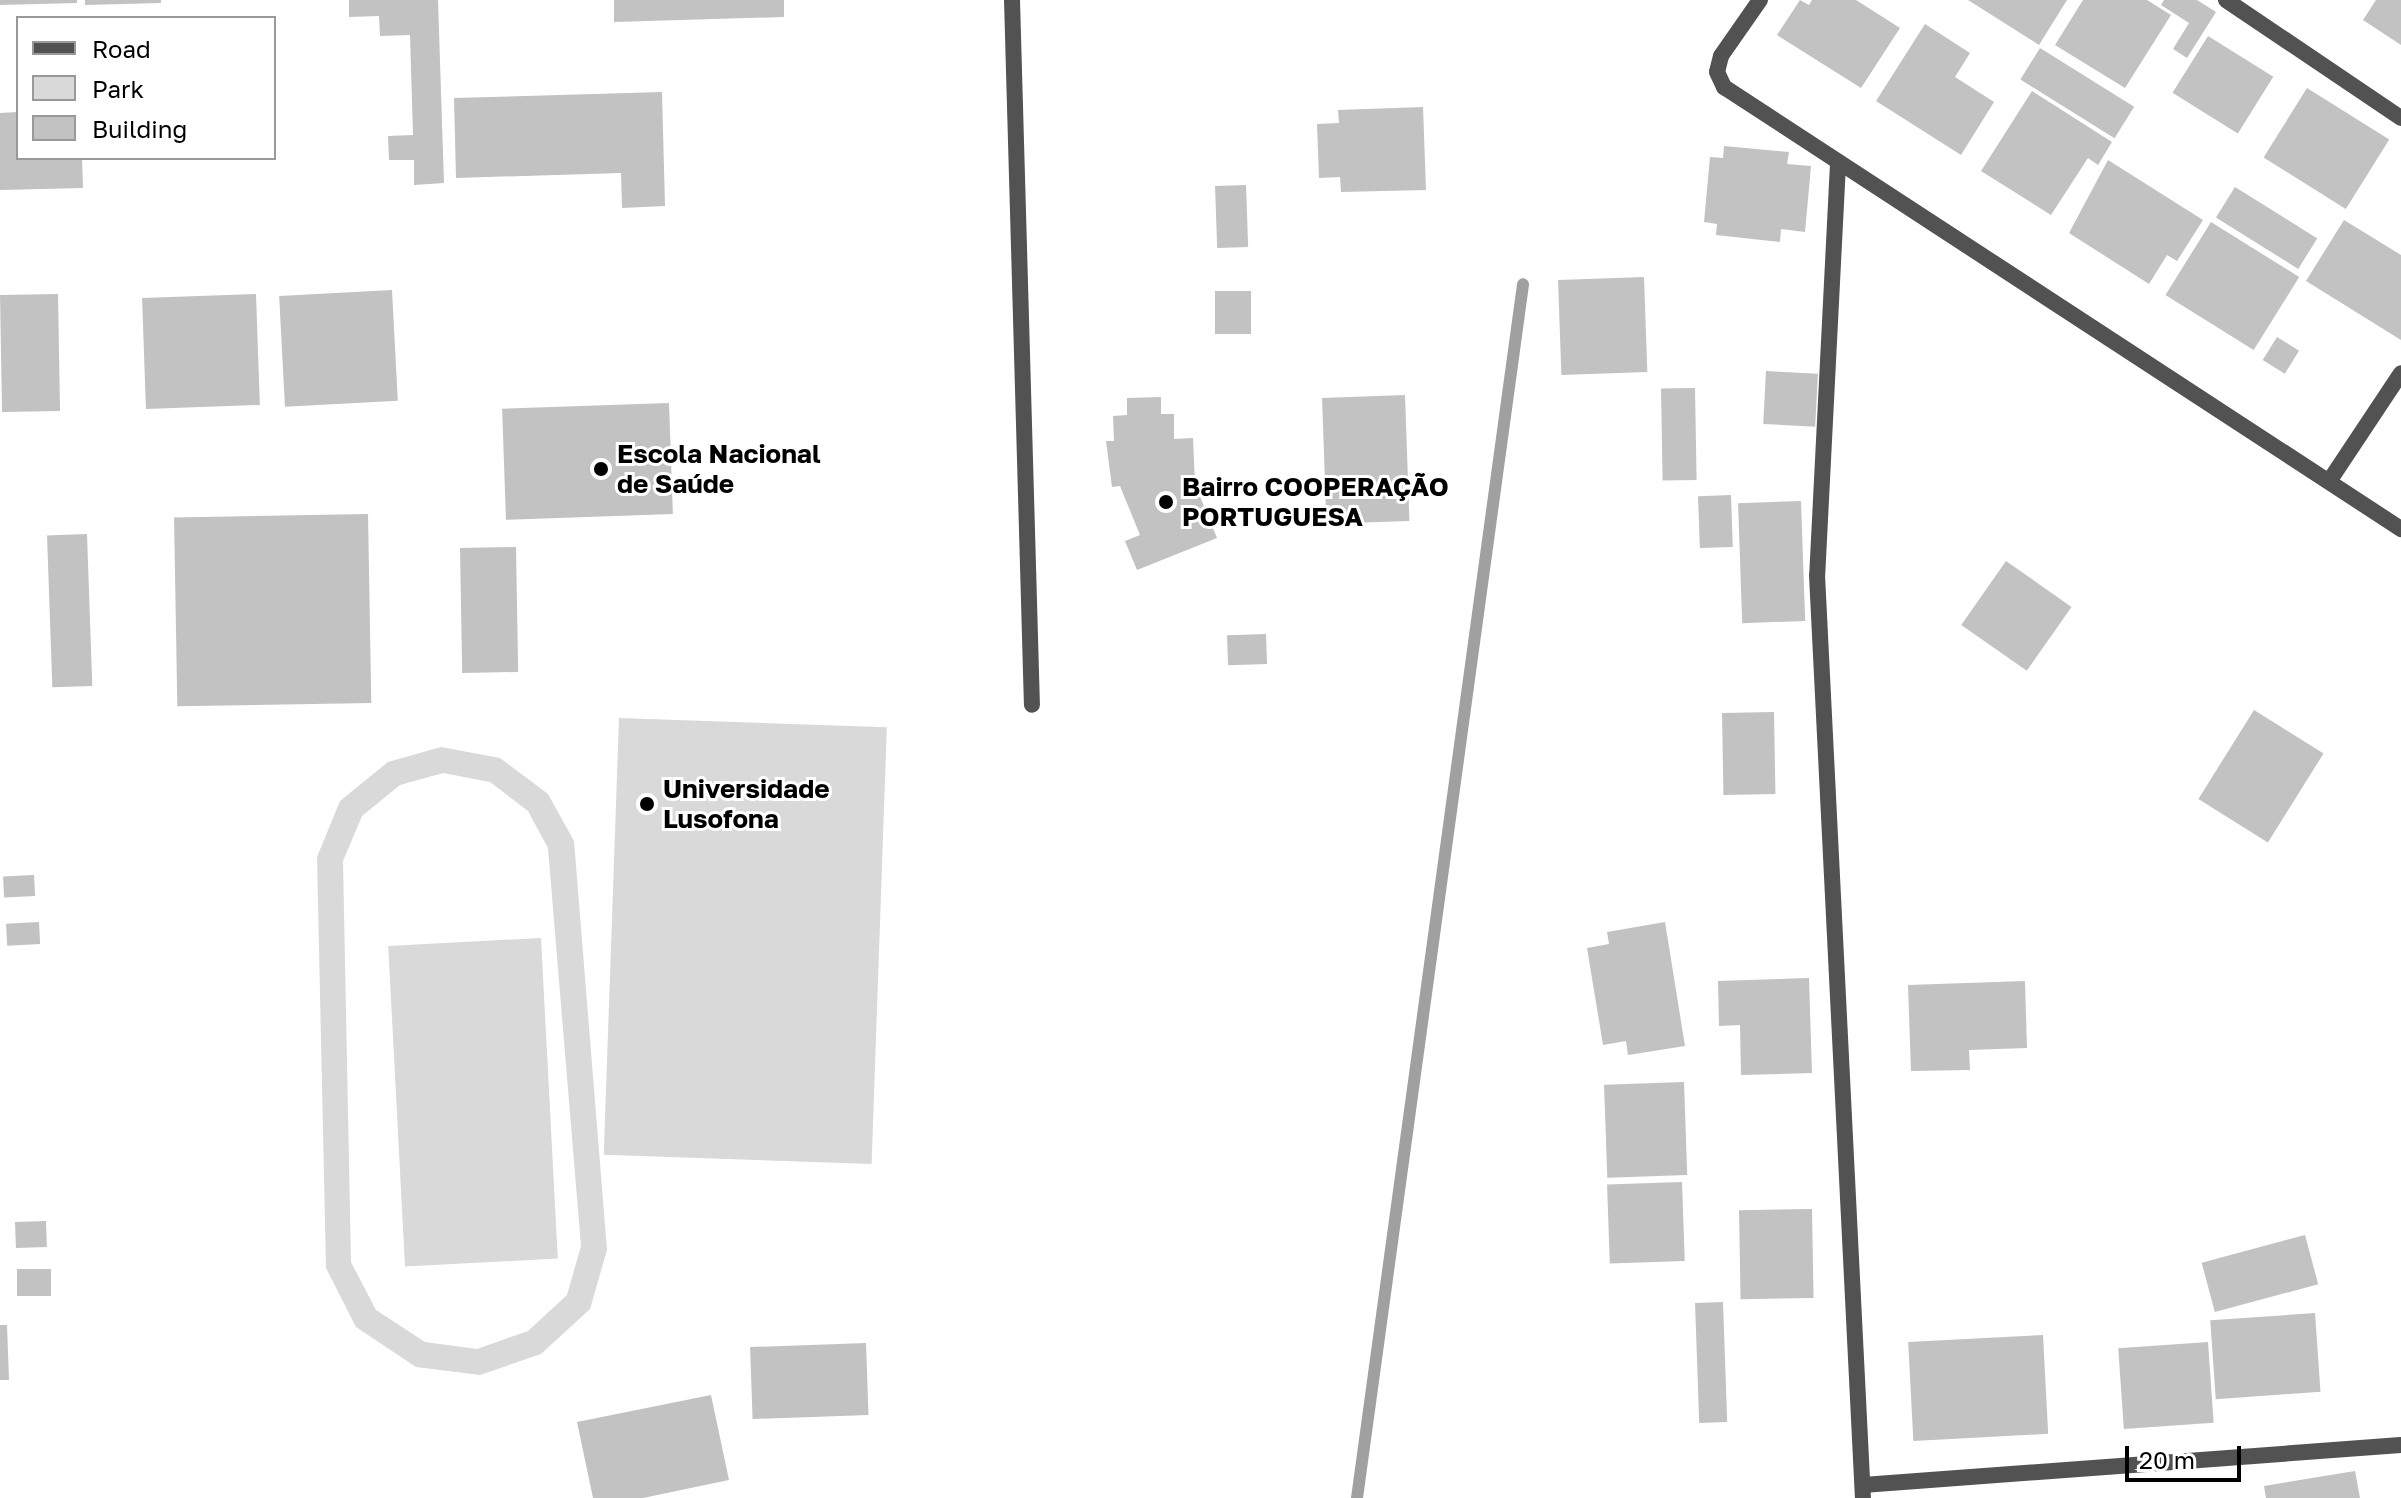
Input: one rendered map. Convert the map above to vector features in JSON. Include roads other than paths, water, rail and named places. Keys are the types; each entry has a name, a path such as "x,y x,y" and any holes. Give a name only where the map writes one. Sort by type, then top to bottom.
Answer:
{"street":[{"path":"1012,0 1032,705"},
{"path":"1760,0 1721,56 1717,72 1724,87 2401,529"},
{"path":"2226,0 2401,118"},
{"path":"1838,164 1817,575 1863,1491 2401,1445"},
{"path":"2330,480 2401,373"}],"waterway":[{"path":"1357,1498 1523,284"}],"place":[{"name":"Escola Nacional de Saúde","path":"601,469"},
{"name":"Bairro COOPERAÇÃO PORTUGUESA","path":"1166,502"},
{"name":"Universidade Lusofona","path":"647,804"}]}
